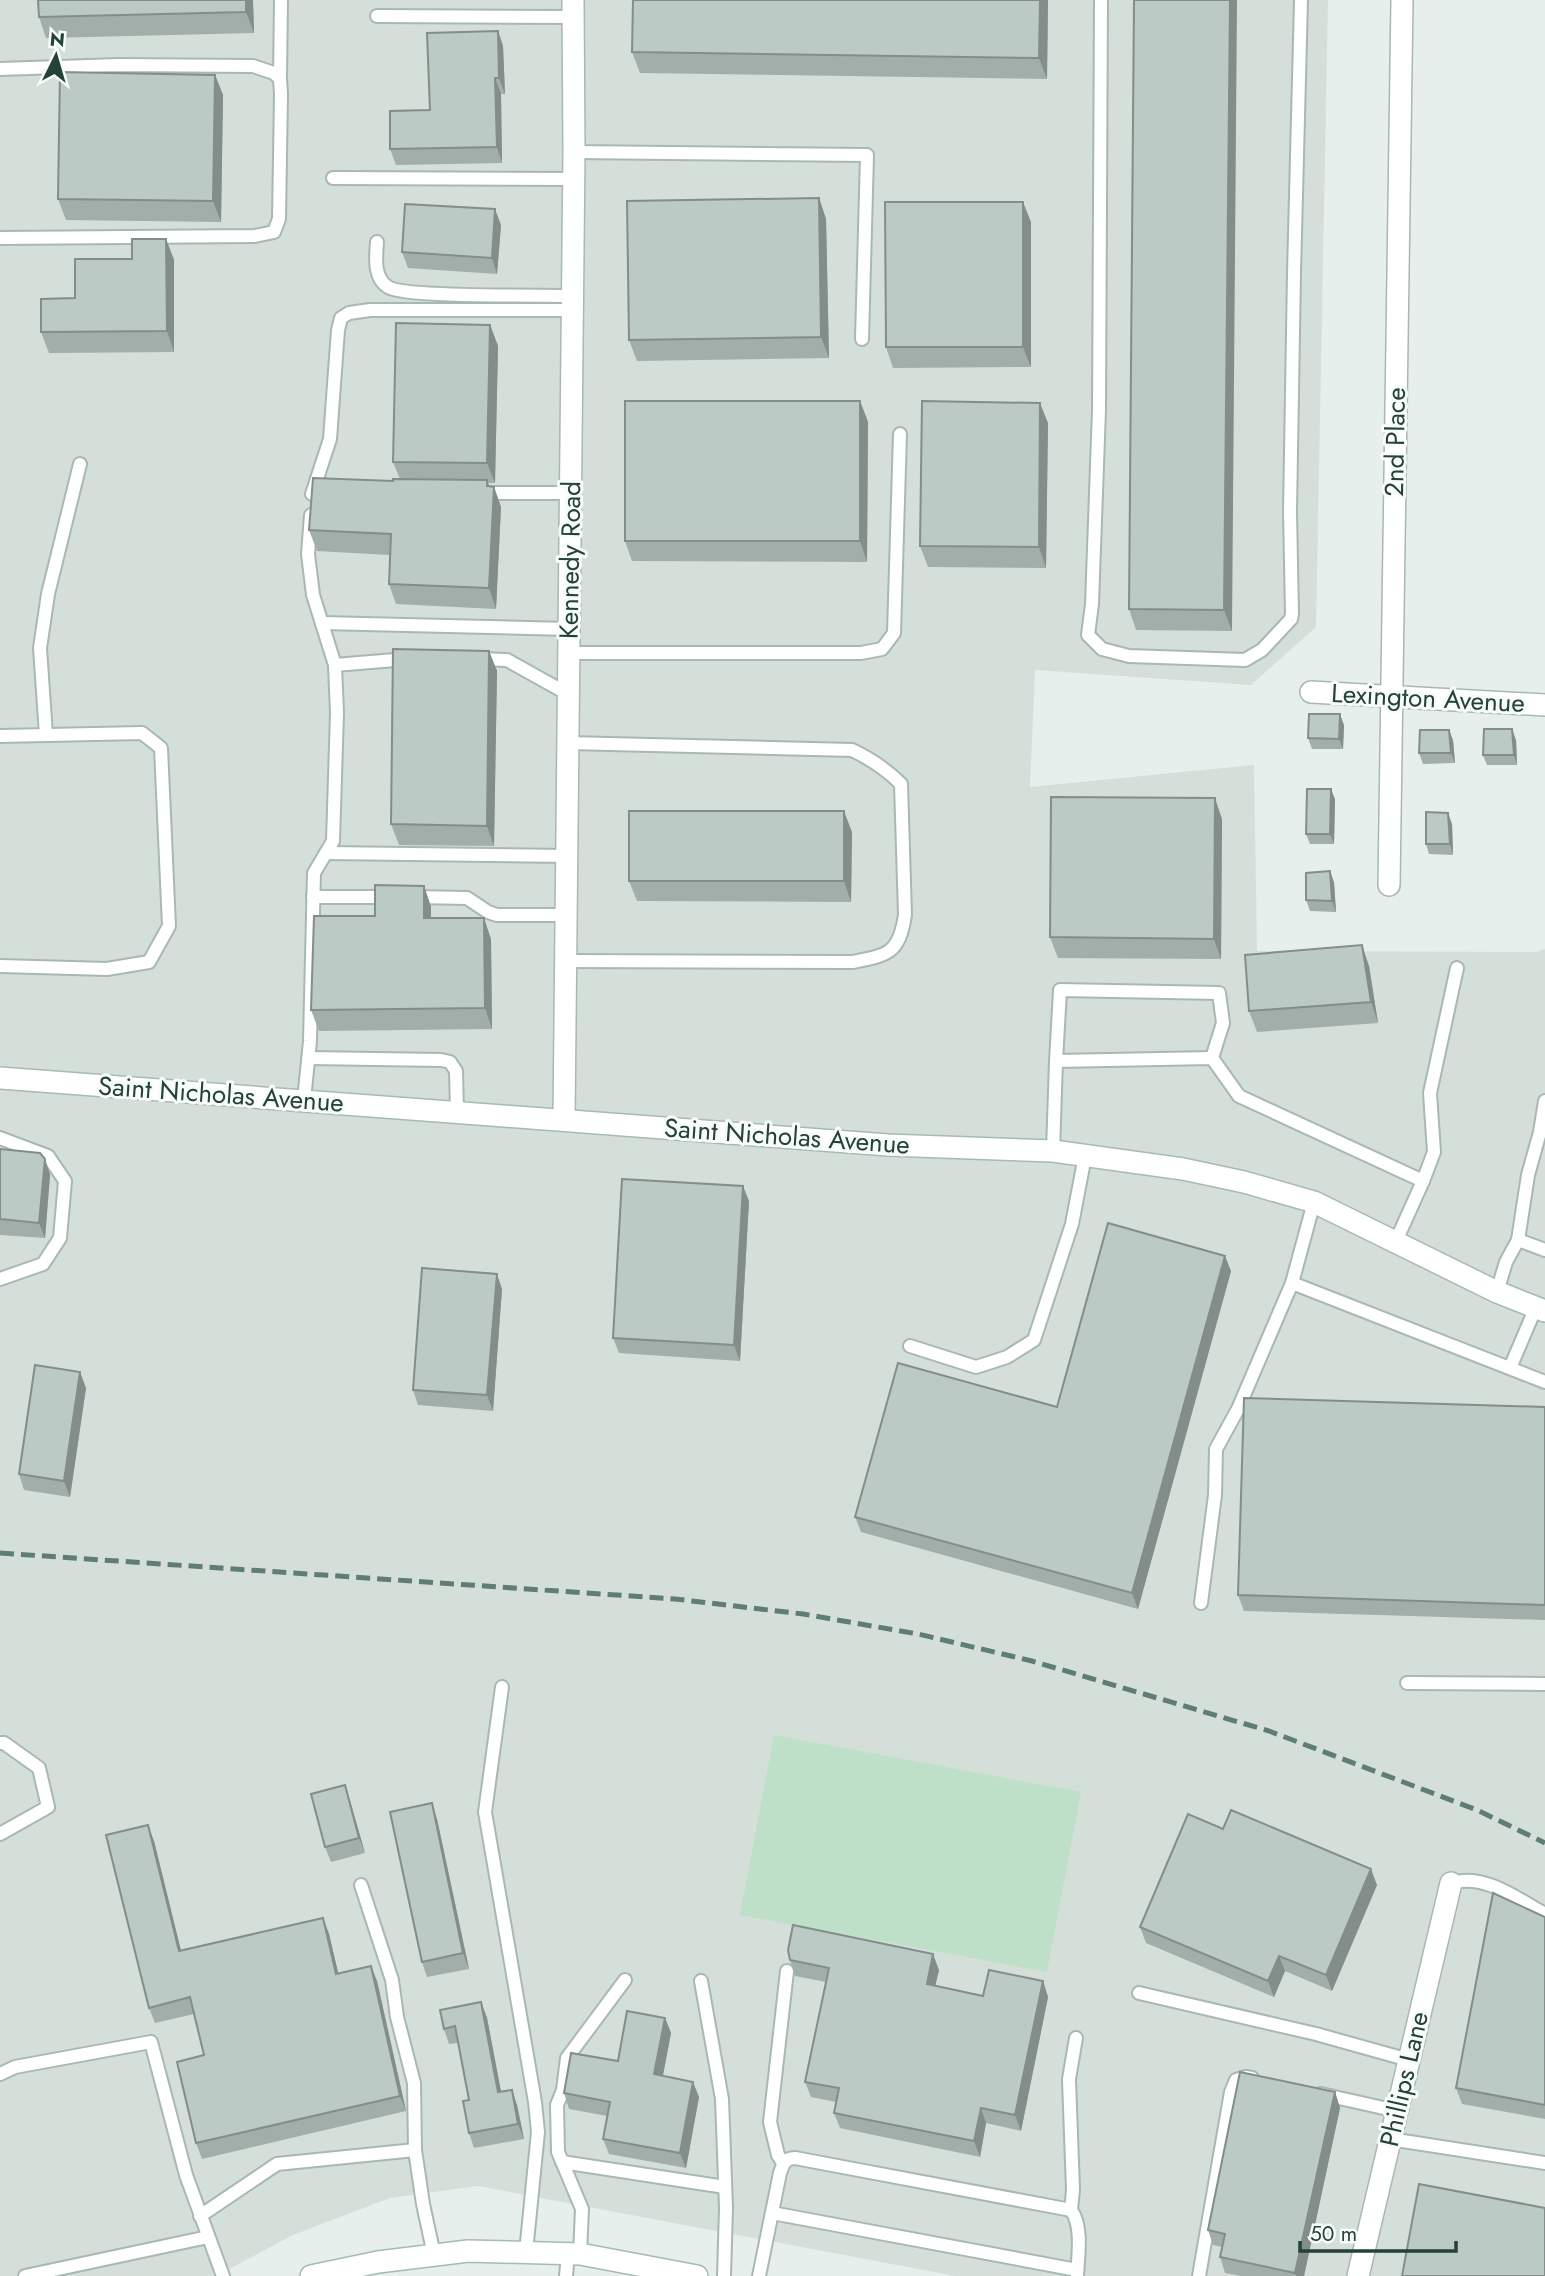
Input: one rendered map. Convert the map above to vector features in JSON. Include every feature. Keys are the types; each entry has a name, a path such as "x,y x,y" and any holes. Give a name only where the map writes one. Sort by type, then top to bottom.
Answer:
{"street":[{"name":"2nd Place","path":"1389,885 1402,0"},
{"name":"Kennedy Road","path":"564,1120 573,303 573,8"},
{"name":"Lexington Avenue","path":"1311,692 1545,705"},
{"name":"Saint Nicholas Avenue","path":"0,1077 888,1145 1053,1152 1183,1169 1244,1182 1314,1202 1497,1292 1541,1309"},
{"name":"Phillips Lane","path":"1358,2276 1451,1882"},
{"path":"313,2276 378,2262 468,2251 574,2253 697,2276"}],"lane":[{"path":"0,238 255,236 274,232 279,219 281,0"},
{"path":"1101,0 1099,410 1092,604 1088,635 1102,649 1129,656 1245,660 1262,650 1291,619 1292,614 1290,512 1301,0"},
{"path":"377,16 573,8"},
{"path":"0,69 118,65 253,66 274,73 280,79"},
{"path":"574,152 867,156 862,339"},
{"path":"333,178 574,179"},
{"path":"377,242 376,264 380,278 385,286 393,290 573,303"},
{"path":"304,1100 309,1058 314,873 333,841 337,713 335,666 313,595 308,554 330,439 341,318 349,313 370,310 573,303"},
{"path":"569,653 861,653 882,649 894,633 900,434"},
{"path":"46,734 40,648 48,594 80,464"},
{"path":"474,493 571,493"},
{"path":"322,624 569,629"},
{"path":"335,666 415,659"},
{"path":"470,659 507,660 568,694"},
{"path":"0,736 142,733 161,748 169,926 149,962 107,970 0,965"},
{"path":"566,961 853,962 884,956 892,951 902,936 905,915 901,784 889,771 870,758 852,750 568,743"},
{"path":"326,853 567,856"},
{"path":"313,897 467,898 497,915 566,915"},
{"path":"1396,1241 1434,1152 1430,1093 1457,968"},
{"path":"1053,1152 1060,990 1219,993 1223,1023 1212,1058"},
{"path":"309,1058 450,1062 456,1071 457,1112"},
{"path":"1212,1058 1239,1096 1423,1181"},
{"path":"1056,1061 1212,1058"},
{"path":"1497,1292 1506,1262 1518,1240 1528,1175 1545,1101"},
{"path":"0,1138 48,1156 65,1181 60,1238 43,1264 0,1279"},
{"path":"910,1346 976,1367 1006,1357 1034,1340 1072,1224 1086,1156"},
{"path":"1201,1603 1215,1495 1216,1449 1238,1409 1292,1283 1314,1202"},
{"path":"1518,1240 1545,1250"},
{"path":"1292,1283 1545,1382"},
{"path":"1510,1368 1541,1309"},
{"path":"1407,1684 1545,1684"},
{"path":"502,1687 485,1812 537,2122 526,2252"},
{"path":"0,1743 4,1743 39,1768 48,1807 0,1834"},
{"path":"1451,1882 1464,1879 1481,1880 1545,1913"},
{"path":"361,1885 392,1980 397,2017 414,2083 415,2150 434,2255"},
{"path":"783,2163 778,2155 770,2122 787,1971"},
{"path":"566,2276 574,2253 582,2209 558,2152 557,2105 563,2090 567,2058 625,1980"},
{"path":"701,1981 722,2099 726,2187 724,2276"},
{"path":"1139,1993 1316,2034 1409,2060"},
{"path":"772,2213 1077,2273 1069,2079 1076,2038"},
{"path":"0,2074 15,2067 151,2042 186,2175 223,2276"},
{"path":"1199,2276 1231,2092 1236,2080 1246,2077 1265,2081"},
{"path":"1302,2090 1397,2111"},
{"path":"1390,2139 1545,2163"},
{"path":"200,2216 277,2164 415,2150"},
{"path":"759,2276 783,2163 790,2158 1073,2213"},
{"path":"562,2162 726,2187"},
{"path":"25,2276 208,2237"}],"shaded area":[{"path":"0,0 1328,0 1316,627 1251,685 1035,670 1030,787 1254,765 1257,951 1536,952 1545,949 1545,2276 955,2276 478,2186 390,2198 293,2235 216,2276 0,2276"}],"green space":[{"path":"774,1735 1081,1792 1047,1972 740,1915"}],"building":[{"path":"38,0 246,0 246,12 39,17"},
{"path":"633,0 1040,0 1039,58 632,52"},
{"path":"1134,0 1230,0 1224,610 1129,609"},
{"path":"498,31 499,78 495,78 497,147 390,149 390,111 430,110 427,33"},
{"path":"60,72 215,75 213,201 58,199"},
{"path":"819,198 821,337 629,340 627,201"},
{"path":"885,202 1023,202 1023,347 886,347"},
{"path":"405,204 495,209 492,258 402,252"},
{"path":"132,239 166,239 167,331 41,332 41,299 75,298 75,259 132,259"},
{"path":"396,323 490,325 487,463 393,462"},
{"path":"625,401 860,401 860,541 625,541"},
{"path":"922,401 1040,403 1039,547 920,546"},
{"path":"313,478 487,480 487,486 494,487 489,588 389,584 391,534 309,530"},
{"path":"393,649 489,651 487,826 391,824"},
{"path":"1309,714 1340,714 1339,739 1308,738"},
{"path":"1484,729 1512,729 1514,755 1483,755"},
{"path":"1420,730 1449,730 1451,753 1419,753"},
{"path":"1307,789 1331,789 1330,834 1306,834"},
{"path":"1051,797 1215,798 1214,939 1050,937"},
{"path":"629,811 844,811 844,881 629,881"},
{"path":"1426,812 1448,813 1450,844 1426,844"},
{"path":"1330,871 1332,901 1306,900 1306,873"},
{"path":"375,885 424,886 424,918 484,918 485,1008 311,1010 314,916 375,916"},
{"path":"1362,945 1371,1002 1249,1011 1245,955"},
{"path":"0,1149 40,1153 45,1159 39,1223 0,1219"},
{"path":"622,1179 743,1186 734,1345 613,1338"},
{"path":"1108,1223 1225,1256 1132,1593 855,1517 898,1363 1057,1407"},
{"path":"422,1268 497,1274 487,1395 413,1390"},
{"path":"35,1365 80,1372 64,1481 19,1474"},
{"path":"1244,1398 1545,1407 1545,1605 1238,1595"},
{"path":"345,1785 359,1838 325,1847 311,1794"},
{"path":"432,1803 463,1953 422,1962 390,1812"},
{"path":"1231,1810 1371,1869 1326,1975 1279,1956 1268,1981 1140,1927 1188,1814 1223,1829"},
{"path":"148,1825 179,1951 323,1918 336,1974 371,1966 400,2096 196,2143 177,2062 204,2055 190,1997 149,2008 106,1835"},
{"path":"1493,1893 1545,1917 1545,2105 1456,2088"},
{"path":"793,1925 933,1954 927,1984 983,1996 989,1970 1043,1981 1015,2115 981,2108 974,2141 834,2113 839,2088 805,2082 829,1968 790,1960 788,1950"},
{"path":"481,2002 498,2092 512,2090 518,2124 469,2133 463,2101 469,2100 455,2026 444,2029 440,2010"},
{"path":"627,2011 665,2018 654,2074 693,2082 680,2153 603,2139 610,2102 564,2093 571,2053 618,2061"},
{"path":"1240,2072 1335,2092 1295,2273 1220,2257 1225,2234 1208,2230"},
{"path":"1419,2184 1545,2208 1545,2276 1402,2276"}],"railway":[{"path":"0,1553 675,1599 803,1614 918,1634 1032,1661 1269,1731 1477,1810 1545,1843"}]}
